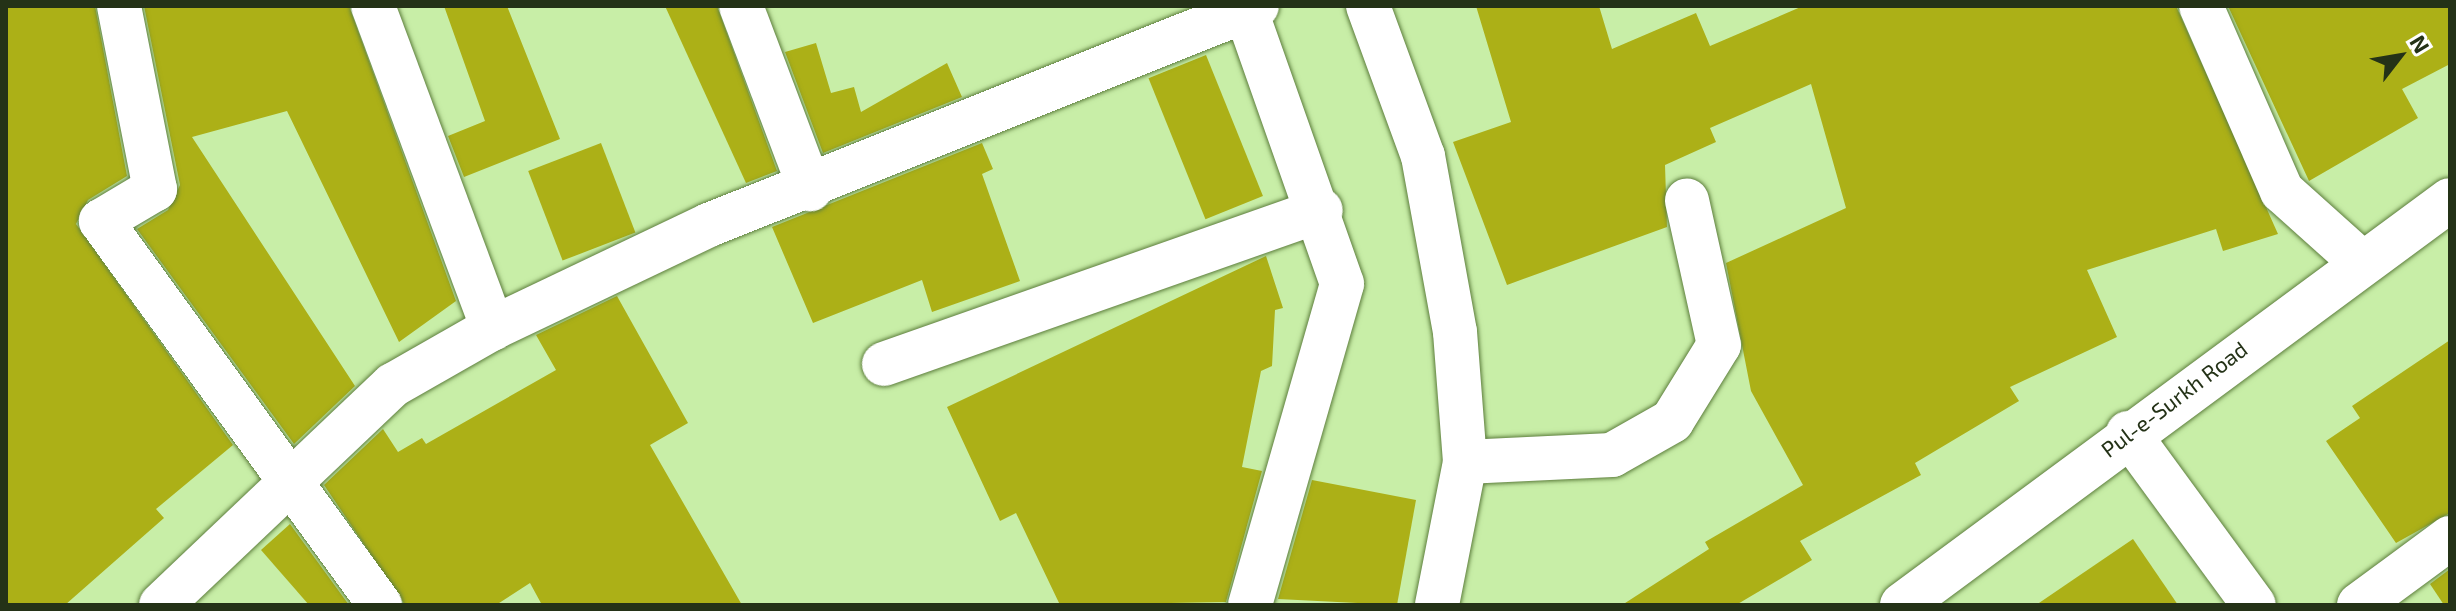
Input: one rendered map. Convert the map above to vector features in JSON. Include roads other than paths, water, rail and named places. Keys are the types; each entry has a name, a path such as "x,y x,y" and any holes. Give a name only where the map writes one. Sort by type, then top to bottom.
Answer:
{"street":[{"path":"119,6 155,189 101,221 380,605"},
{"path":"373,6 493,328"},
{"path":"741,6 810,189"},
{"path":"1368,6 1423,156 1455,332 1465,462 1437,605"},
{"path":"2201,6 2282,191 2360,261"},
{"path":"161,605 288,480 393,385 493,328 709,225 810,189 1252,9 1321,210 1342,284 1250,605"},
{"name":"Pul-e-Surkh Road","path":"1902,605 2360,261 2450,200"},
{"path":"1465,462 1612,455 1672,421 1719,345 1687,201"},
{"path":"884,364 1321,210"},
{"path":"2128,433 2254,605"},
{"path":"2359,605 2450,538"}]}
